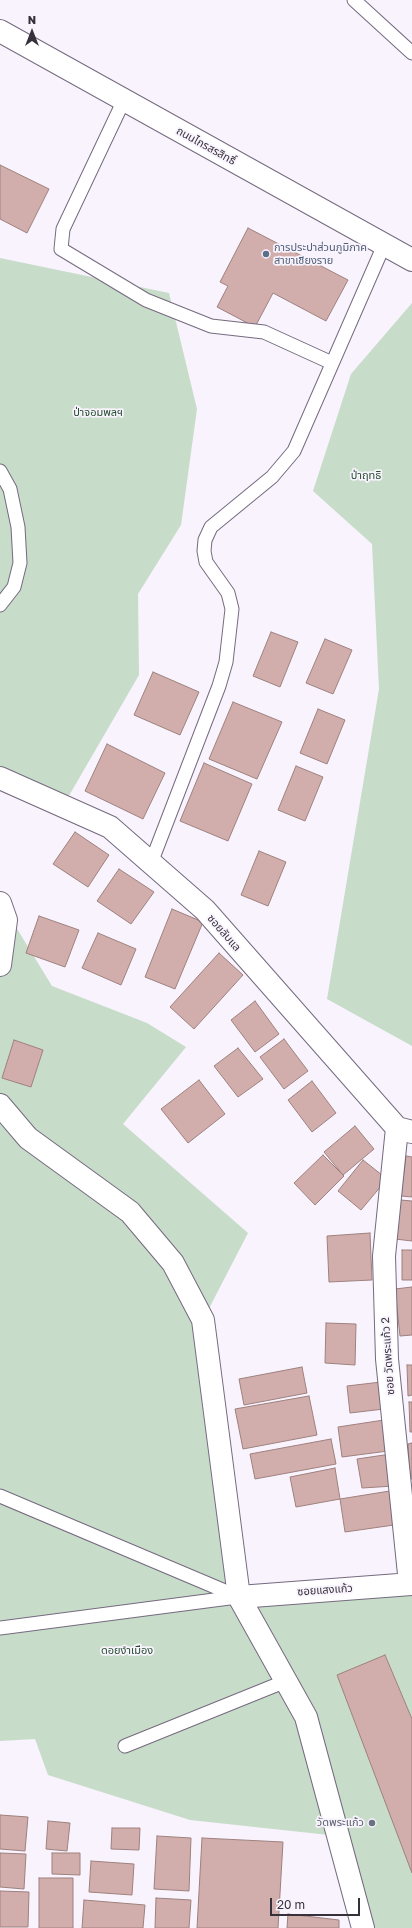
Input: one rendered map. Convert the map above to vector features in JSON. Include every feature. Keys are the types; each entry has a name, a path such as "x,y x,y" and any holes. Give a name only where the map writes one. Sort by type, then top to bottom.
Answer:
{"street":[{"name":"ถนนไกรสรสิทธิ์","path":"0,31 412,260"},
{"name":"ซอยลับแล","path":"0,778 110,827 205,910 404,1130"},
{"path":"0,903 6,920 0,965"},
{"path":"0,1105 28,1138 130,1212 173,1262 203,1320 239,1597 306,1717 363,1928"},
{"name":"ซอย วัดพระแก้ว 2","path":"404,1130 384,1256 387,1359 411,1584"},
{"name":"ซอยแสงแก้ว","path":"239,1597 411,1584"}],"lane":[{"path":"354,0 412,53"},
{"path":"124,100 63,229 61,249 146,300 211,326 264,332 332,363"},
{"path":"151,863 219,686 226,662 232,609 228,593 206,562 204,551 205,540 211,528 272,477 294,451 384,245"},
{"path":"0,471 10,489 18,527 20,563 14,587 0,605"},
{"path":"0,1496 239,1597"},
{"path":"0,1628 239,1597"},
{"path":"125,1746 286,1681"}],"green space":[{"name":"ป่าจอมพลฯ","path":"0,258 169,293 197,409 181,525 138,594 139,675 63,806 0,788"},
{"name":"ป่าฤทธิ","path":"412,303 412,1046 327,999 379,689 372,544 313,491 351,374"},
{"name":"ดอยงำเมือง","path":"0,901 52,986 147,1023 186,1047 123,1124 248,1233 203,1320 224,1567 242,1597 412,1592 412,1928 363,1928 338,1836 190,1820 48,1775 35,1739 0,1741"}],"building":[{"path":"0,165 49,189 27,233 0,219"},
{"name":"การประปาส่วนภูมิภาค สาขาเชียงราย","path":"248,228 348,280 326,321 273,293 255,327 217,307 228,286 220,282"},
{"path":"271,632 298,642 280,687 253,676"},
{"path":"325,639 352,650 333,694 306,683"},
{"path":"153,672 199,692 180,735 134,715"},
{"path":"233,702 282,722 257,779 209,759"},
{"path":"318,709 345,720 327,764 300,753"},
{"path":"107,744 165,773 143,819 85,791"},
{"path":"204,763 252,784 228,841 180,821"},
{"path":"296,766 323,777 305,821 278,810"},
{"path":"75,832 109,855 88,887 53,864"},
{"path":"259,851 286,862 268,906 241,895"},
{"path":"119,869 154,892 131,924 97,901"},
{"path":"172,909 203,922 175,989 145,977"},
{"path":"39,916 79,930 65,967 26,953"},
{"path":"98,933 136,949 121,985 82,968"},
{"path":"219,953 243,975 194,1029 170,1007"},
{"path":"255,1001 279,1034 255,1052 231,1020"},
{"path":"284,1039 308,1071 284,1089 260,1057"},
{"path":"14,1040 43,1050 31,1087 2,1078"},
{"path":"238,1048 263,1079 238,1097 214,1066"},
{"path":"199,1080 225,1114 188,1143 161,1109"},
{"path":"312,1081 336,1113 312,1132 288,1100"},
{"path":"355,1126 374,1149 343,1175 324,1152"},
{"path":"323,1155 344,1176 315,1205 294,1183"},
{"path":"406,1156 412,1157 412,1197 401,1196"},
{"path":"363,1160 387,1179 361,1210 338,1191"},
{"path":"400,1200 412,1201 412,1241 395,1239"},
{"path":"370,1233 372,1280 329,1282 327,1236"},
{"path":"402,1250 412,1250 412,1280 402,1280"},
{"path":"412,1287 412,1335 400,1336 395,1289"},
{"path":"326,1323 356,1324 355,1365 325,1363"},
{"path":"407,1365 412,1365 412,1395 408,1396"},
{"path":"302,1367 307,1393 244,1405 239,1379"},
{"path":"381,1382 384,1409 350,1413 347,1386"},
{"path":"309,1396 317,1435 243,1449 235,1409"},
{"path":"409,1402 412,1402 412,1432 410,1432"},
{"path":"384,1420 388,1451 342,1457 338,1427"},
{"path":"331,1439 336,1464 255,1479 250,1454"},
{"path":"412,1443 412,1479 410,1479 408,1444"},
{"path":"391,1454 394,1486 362,1488 357,1459"},
{"path":"335,1468 340,1499 296,1507 290,1477"},
{"path":"396,1490 401,1524 345,1532 340,1499"},
{"path":"385,1655 412,1719 412,1873 337,1675"},
{"path":"0,1815 28,1817 25,1851 0,1849"},
{"path":"48,1821 70,1823 67,1851 46,1849"},
{"path":"112,1828 140,1828 139,1850 111,1849"},
{"path":"157,1836 191,1838 189,1891 154,1889"},
{"path":"202,1838 283,1842 278,1928 197,1928"},
{"path":"0,1853 26,1854 24,1889 0,1887"},
{"path":"52,1853 80,1853 80,1875 52,1874"},
{"path":"91,1861 134,1864 132,1895 89,1892"},
{"path":"39,1878 73,1878 73,1928 39,1928"},
{"path":"0,1891 29,1892 28,1927 0,1927"},
{"path":"156,1898 191,1900 189,1928 155,1928"},
{"path":"84,1900 145,1905 143,1928 82,1928"},
{"path":"288,1914 339,1920 339,1928 287,1928"}],"place":[{"name":"การประปาส่วนภูมิภาค สาขาเชียงราย","path":"266,254"},
{"name":"วัดพระแก้ว","path":"372,1823"}]}
